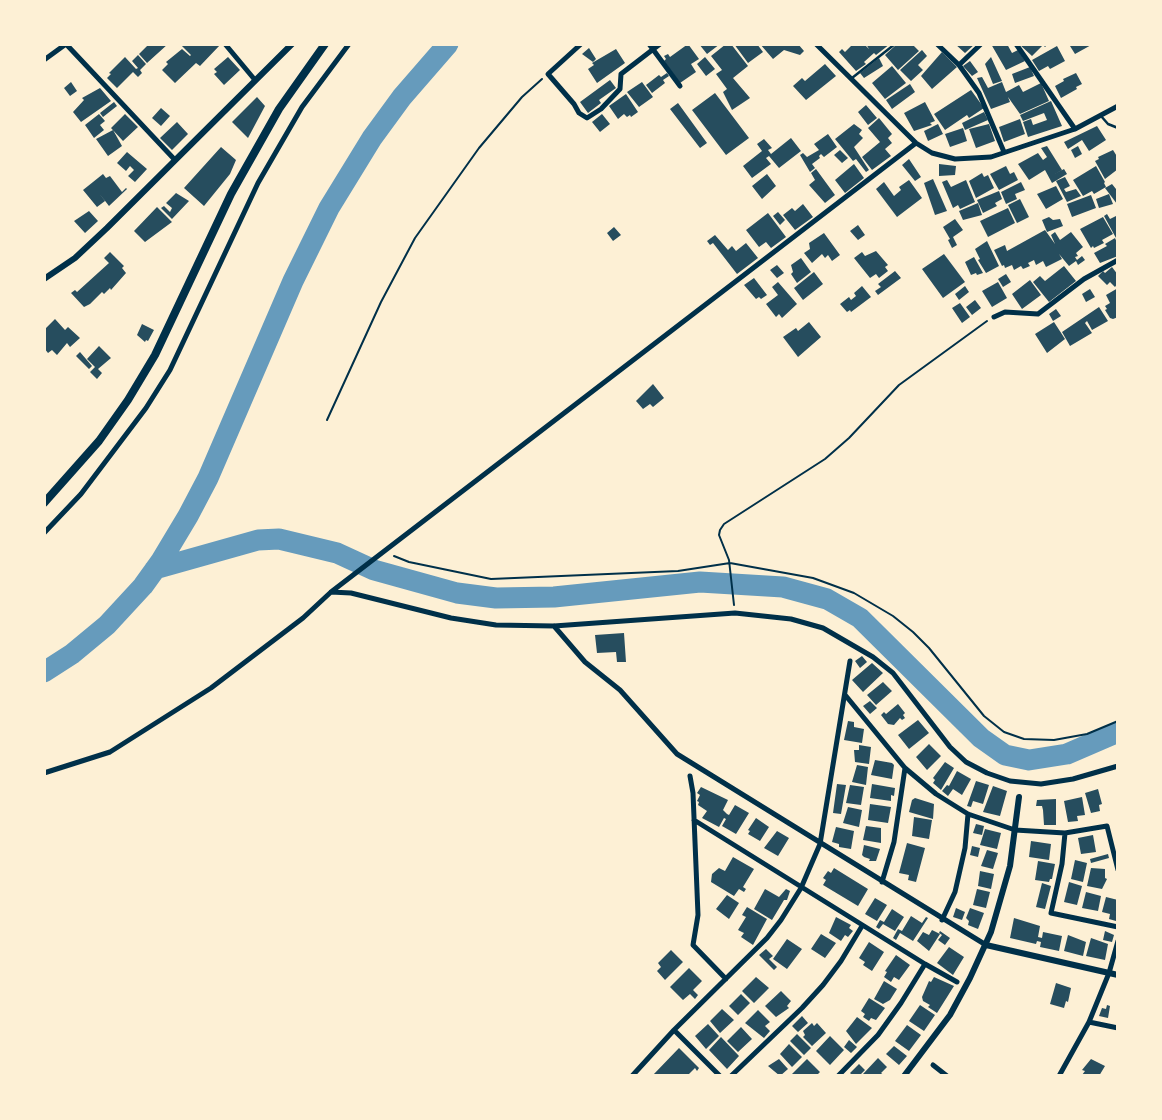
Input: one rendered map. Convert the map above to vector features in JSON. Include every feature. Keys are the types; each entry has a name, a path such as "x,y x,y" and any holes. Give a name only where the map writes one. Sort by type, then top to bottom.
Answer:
{"main road":[{"path":"44,503 99,441 128,400 155,355 231,194 279,109 325,44"}],"street":[{"path":"44,60 66,44 175,160"},
{"path":"225,44 255,80"},
{"path":"44,279 75,258 292,44"},
{"path":"44,533 81,494 117,449 170,370 258,183 302,107 349,44"},
{"path":"581,44 548,74 579,113 587,118 601,109 620,89 621,74 651,46 660,44"},
{"path":"816,44 916,143 932,153 955,159 976,159 1004,152 1075,128 1118,106"},
{"path":"937,44 960,65 979,93 1004,152"},
{"path":"960,65 981,44"},
{"path":"1016,44 1075,128"},
{"path":"651,46 680,86"},
{"path":"44,773 110,752 211,688 303,618 334,590 916,143"},
{"path":"994,317 1005,312 1038,314 1092,273 1118,260"},
{"path":"334,590 451,618 496,625 554,626 724,613 791,618 823,628 873,657 893,673 950,747 966,762 987,773 1010,781 1041,784 1073,779 1118,766"},
{"path":"554,626 585,663 620,690 677,754 820,844 986,945 1118,975"},
{"path":"632,1076 774,929 801,887 820,844 850,661"},
{"path":"846,696 905,768 936,794 968,814 1014,830 1065,833 1107,826 1118,870"},
{"path":"882,882 894,842 905,768"},
{"path":"690,776 698,915 693,945 726,979"},
{"path":"904,1076 950,1015 986,945 1004,891 1019,797"},
{"path":"943,920 955,892 965,848 968,814"},
{"path":"694,820 862,926 957,982"},
{"path":"1065,833 1062,864 1051,913 1118,927"},
{"path":"731,1076 823,985 862,926"},
{"path":"1059,1076 1089,1022 1109,973 1118,941"},
{"path":"838,1076 877,1035 925,964"},
{"path":"1089,1022 1118,1028"},
{"path":"674,1030 720,1076"},
{"path":"933,1065 947,1076"}],"lane":[{"path":"852,78 895,44"},
{"path":"1101,116 1108,124 1118,128"}],"path":[{"path":"327,420 381,302 415,238 480,148 522,97 548,74"},
{"path":"734,607 730,563 719,536 719,530 724,524 825,459 849,438 899,385 994,317"},
{"path":"385,551 409,562 491,579 678,571 730,563 813,578 847,590 872,603 913,632 984,716 1004,732 1024,739 1054,740 1087,734 1118,721"}],"building":[{"path":"149,44 168,44 147,63 139,54"},
{"path":"180,44 220,45 200,66 196,63 175,83 162,70 168,64 166,62 182,49 191,55"},
{"path":"688,44 699,59 691,64 696,72 680,83 664,61 664,56 668,54 670,57"},
{"path":"699,44 720,44 707,54"},
{"path":"726,44 731,44 748,66 733,78 750,98 732,110 723,92 727,89 716,74 722,70 711,56"},
{"path":"734,44 757,44 763,52 748,63"},
{"path":"760,44 798,44 804,51 800,55 784,50 773,59"},
{"path":"853,44 864,44 869,49 866,44 890,44 876,55 874,53 864,62 866,64 856,71 839,52 842,49 845,52"},
{"path":"897,44 912,44 919,51 898,70 885,55"},
{"path":"955,44 975,44 965,53"},
{"path":"991,44 1007,44 1012,53 1018,50 1025,61 1006,70"},
{"path":"1019,44 1048,44 1045,47 1043,45 1032,56"},
{"path":"1093,44 1075,54 1070,46"},
{"path":"1057,46 1065,61 1039,71 1032,60"},
{"path":"589,48 596,59 593,62 582,54"},
{"path":"616,49 625,63 597,83 588,69 594,65 592,63"},
{"path":"922,50 927,56 918,65 923,70 911,81 900,70"},
{"path":"942,52 957,67 932,89 921,76"},
{"path":"138,55 146,64 140,70 142,73 138,77 133,72 117,88 107,78 111,74 109,73 125,57 138,68 132,61"},
{"path":"228,57 240,70 224,85 214,74 217,72 214,69"},
{"path":"705,57 715,69 706,76 697,64"},
{"path":"991,57 1002,81 993,84 985,64"},
{"path":"879,58 883,66 864,78 860,73"},
{"path":"970,61 978,72 972,76 963,66"},
{"path":"825,64 836,76 806,100 793,86 802,78 805,81"},
{"path":"892,66 906,83 885,99 872,83"},
{"path":"1030,67 1034,76 1015,83 1012,74"},
{"path":"667,73 669,76 663,80 665,83 652,93 646,85 659,75 661,77"},
{"path":"1076,73 1082,84 1061,98 1055,86"},
{"path":"982,77 988,88 1002,82 1006,92 1019,85 1023,92 1041,83 1049,101 1020,114 1008,97 1010,102 991,109 977,78"},
{"path":"610,80 616,88 599,100 601,103 588,113 580,102"},
{"path":"71,82 77,91 70,96 64,88"},
{"path":"642,82 653,97 639,107 627,92"},
{"path":"910,84 915,92 892,109 886,100"},
{"path":"100,88 111,101 81,122 73,112 84,100 82,98"},
{"path":"971,90 984,108 969,118 967,115 945,130 934,114"},
{"path":"715,93 749,138 726,155 692,110"},
{"path":"626,94 638,112 631,117 624,114 618,119 609,106"},
{"path":"257,97 265,106 248,138 232,122"},
{"path":"1051,101 1062,126 1028,137 1023,122 1031,119 1033,125 1047,120 1044,113 1023,121 1020,115"},
{"path":"114,102 117,106 103,117 100,113"},
{"path":"925,102 935,121 930,123 932,125 914,131 904,113"},
{"path":"678,103 707,143 700,148 670,109"},
{"path":"866,105 877,118 868,125 858,112"},
{"path":"161,108 170,116 161,126 152,118"},
{"path":"984,112 988,120 965,130 962,123"},
{"path":"99,114 105,121 100,125 104,130 94,138 85,125"},
{"path":"125,114 138,127 123,141 111,128"},
{"path":"602,114 610,124 600,132 592,122"},
{"path":"879,118 892,134 888,138 892,143 885,149 891,156 872,170 862,157 880,142 868,128"},
{"path":"1020,119 1025,134 1004,142 999,127"},
{"path":"177,122 188,134 172,150 160,138"},
{"path":"854,124 862,130 859,134 863,138 854,147 869,170 866,172 835,139"},
{"path":"938,124 943,134 928,141 924,131"},
{"path":"989,124 995,141 976,148 969,129"},
{"path":"1097,126 1106,140 1089,151 1082,140 1068,149 1064,142"},
{"path":"963,128 967,141 950,147 945,134"},
{"path":"113,130 122,146 108,156 96,139"},
{"path":"828,134 837,147 824,157 821,154 812,164 815,168 810,172 800,155 803,153 807,157 819,150 814,144"},
{"path":"791,138 801,151 779,168 769,156 766,158 771,164 752,178 743,166 762,151 757,144 764,139 772,148 768,150 771,154"},
{"path":"1047,146 1062,170 1055,174 1064,169 1067,174 1052,183 1045,170 1029,180 1018,164 1038,153 1043,160 1047,157 1041,148"},
{"path":"1078,146 1082,154 1075,158 1071,150"},
{"path":"221,147 236,160 230,174 204,206 184,188"},
{"path":"840,150 848,158 842,163 834,155"},
{"path":"1113,150 1118,158 1118,169 1105,179 1095,161"},
{"path":"127,152 147,169 135,182 128,176 134,170 130,166 126,171 117,163"},
{"path":"909,159 921,177 915,181 902,165"},
{"path":"854,164 864,178 845,193 835,180"},
{"path":"939,164 956,166 955,175 939,176"},
{"path":"1006,166 1010,174 1014,172 1018,180 999,190 990,174"},
{"path":"1096,166 1106,187 1094,194 1092,191 1083,196 1073,180"},
{"path":"816,169 835,195 825,203 809,185 815,180 811,173"},
{"path":"982,173 984,177 988,175 994,188 976,198 969,181"},
{"path":"103,174 106,178 110,176 122,192 127,189 109,206 99,193 105,201 97,207 83,190"},
{"path":"767,174 776,186 762,199 752,186"},
{"path":"1065,177 1070,186 1064,189 1066,192 1076,189 1081,196 1067,202 1056,181"},
{"path":"933,179 947,211 935,215 924,183"},
{"path":"909,180 922,198 897,217 876,189 884,182 894,196 901,190 899,187"},
{"path":"947,180 951,187 966,180 975,202 960,209 958,205 953,208 942,182"},
{"path":"1021,182 1025,190 1015,194 1017,199 1006,204 1001,192"},
{"path":"1112,184 1118,188 1117,204 1105,188"},
{"path":"1056,186 1063,199 1046,209 1037,194"},
{"path":"999,191 1002,199 995,203 997,206 983,213 977,200"},
{"path":"176,193 189,201 172,219 161,208 164,206 170,212 172,208 166,203"},
{"path":"1109,194 1113,204 1099,208 1096,199"},
{"path":"1091,195 1096,208 1072,217 1067,204"},
{"path":"1020,199 1029,217 1017,223 1008,205"},
{"path":"978,203 982,215 963,220 959,211"},
{"path":"803,204 813,217 795,230 783,215 792,208 795,211"},
{"path":"157,207 172,222 145,242 134,231"},
{"path":"1008,208 1015,223 988,237 980,221"},
{"path":"89,211 98,221 85,233 74,221"},
{"path":"778,212 785,220 780,225 773,216"},
{"path":"768,213 786,237 771,248 766,242 759,247 746,230"},
{"path":"1107,214 1110,219 1118,215 1116,238 1104,216"},
{"path":"1049,217 1053,220 1060,219 1063,226 1047,232 1042,220"},
{"path":"1103,217 1113,234 1102,240 1104,243 1091,248 1080,229"},
{"path":"955,219 963,230 953,237 957,245 952,248 943,227"},
{"path":"858,225 865,235 858,240 850,231"},
{"path":"614,227 621,235 613,241 607,233"},
{"path":"1045,230 1055,244 1051,235 1055,232 1060,240 1071,232 1083,247 1075,257 1077,260 1082,256 1085,260 1078,265 1076,261 1069,266 1059,254 1062,259 1046,267 1043,261 1036,265 1034,260 1028,263 1030,266 1023,269 1021,266 1014,270 1012,265 1005,268 1002,266 994,250 1005,245 1007,251"},
{"path":"824,233 840,255 832,261 828,255 825,258 822,254 812,263 804,253 810,249 809,243"},
{"path":"715,235 728,250 732,246 736,251 746,243 758,258 737,274 713,243 710,245 707,241"},
{"path":"1115,238 1118,256 1100,263 1094,253"},
{"path":"987,241 999,266 986,273 975,249"},
{"path":"876,251 888,265 885,267 888,271 879,278 876,274 870,278 854,258 862,252 865,256"},
{"path":"110,252 124,266 122,268 126,273 111,290 110,288 104,294 102,292 84,307 71,293 75,290 77,292 109,263 104,258"},
{"path":"944,254 965,282 943,298 922,269"},
{"path":"974,257 983,273 971,275 965,262"},
{"path":"801,258 811,272 797,283 791,274 791,265"},
{"path":"777,265 784,273 777,278 770,270"},
{"path":"1064,266 1076,281 1049,302 1033,282 1040,276 1045,281"},
{"path":"1112,267 1118,275 1115,287 1110,282 1107,285 1098,276"},
{"path":"895,271 901,278 878,295 875,291 881,287 878,284"},
{"path":"814,272 823,284 803,300 794,288"},
{"path":"1006,274 1011,282 1003,287 998,279"},
{"path":"754,278 767,295 761,299 756,299 744,285"},
{"path":"1030,280 1041,295 1022,309 1012,294"},
{"path":"778,282 797,304 782,318 779,314 776,317 766,304 778,295 772,287"},
{"path":"998,282 1007,298 992,307 982,291"},
{"path":"862,286 871,297 851,312 847,312 840,304 849,297 851,300 856,296 854,293"},
{"path":"965,286 969,292 959,300 955,294"},
{"path":"1118,288 1118,317 1113,319 1105,310 1105,306 1110,303 1106,295"},
{"path":"1090,289 1095,297 1086,302 1082,294"},
{"path":"975,300 981,308 972,315 966,307"},
{"path":"960,303 970,317 962,323 952,308"},
{"path":"1099,307 1108,321 1092,330 1087,321 1085,323 1092,333 1070,346 1062,332"},
{"path":"1056,309 1061,316 1053,321 1049,314"},
{"path":"55,319 65,330 68,327 80,338 70,347 67,343 57,355 52,350 48,353 44,348 44,330"},
{"path":"809,322 821,337 798,357 783,337 796,328 798,331"},
{"path":"1054,322 1065,339 1047,353 1035,334"},
{"path":"142,324 154,330 145,342 137,335"},
{"path":"99,346 111,358 98,369 102,373 97,379 90,372 95,367 87,359"},
{"path":"80,352 92,366 89,369 76,356"},
{"path":"653,384 664,398 653,407 650,404 643,409 636,401"},
{"path":"624,633 626,662 617,662 616,652 597,653 595,635"},
{"path":"862,656 867,662 860,668 855,661"},
{"path":"872,663 883,673 863,692 852,680"},
{"path":"883,682 892,691 876,705 867,695"},
{"path":"870,701 877,708 870,714 863,706"},
{"path":"898,704 905,713 905,718 900,718 894,725 888,724 881,715"},
{"path":"918,720 929,733 909,749 898,735"},
{"path":"848,721 854,722 854,727 864,729 862,743 844,740"},
{"path":"929,744 941,756 927,770 916,757"},
{"path":"859,745 871,747 869,764 855,762 854,750 859,750"},
{"path":"875,760 894,765 892,779 871,775"},
{"path":"945,762 954,768 941,790 933,783 933,778"},
{"path":"857,765 868,767 866,785 852,782"},
{"path":"957,771 971,779 962,795 953,789 948,796 942,791 949,786"},
{"path":"976,781 989,785 983,804 973,801 971,807 967,806"},
{"path":"837,784 846,785 841,814 833,813"},
{"path":"872,784 895,788 891,801 870,798"},
{"path":"850,785 864,787 861,805 846,803"},
{"path":"993,786 1007,791 1000,816 983,812"},
{"path":"701,787 728,800 723,810 727,814 729,815 735,805 749,813 736,834 722,826 726,819 724,818 719,827 702,818 707,811 698,805 697,801 700,795 697,793"},
{"path":"1098,789 1102,804 1099,805 1100,811 1091,813 1085,793"},
{"path":"1082,797 1085,815 1077,816 1078,821 1068,822 1064,801"},
{"path":"915,798 934,804 933,819 909,812"},
{"path":"1056,799 1056,825 1044,825 1042,806 1036,806 1037,800"},
{"path":"870,804 891,807 888,823 868,820"},
{"path":"848,807 862,810 859,827 843,823"},
{"path":"914,817 932,820 929,839 912,836"},
{"path":"756,818 769,827 760,841 748,834"},
{"path":"976,824 984,826 982,835 973,833"},
{"path":"866,826 881,828 881,843 863,840"},
{"path":"836,827 854,831 851,849 839,847 839,844 832,842"},
{"path":"985,829 1001,833 997,849 980,845"},
{"path":"777,831 789,838 778,856 764,848"},
{"path":"1093,835 1096,852 1081,854 1078,838"},
{"path":"1031,841 1051,844 1049,860 1029,857"},
{"path":"907,843 925,848 916,882 908,880 909,875 899,873"},
{"path":"864,845 880,849 876,861 869,861 870,859 862,855"},
{"path":"972,846 980,848 978,857 970,855"},
{"path":"987,850 998,853 993,869 981,866"},
{"path":"1108,854 1109,858 1091,863 1090,859"},
{"path":"733,857 754,869 743,887 746,889 744,892 739,889 734,896 711,882 712,874 719,868 725,871"},
{"path":"1075,860 1087,863 1083,882 1071,879"},
{"path":"1038,861 1055,864 1049,882 1035,880"},
{"path":"834,868 868,889 858,906 823,885 826,880 823,878"},
{"path":"1091,868 1105,869 1107,879 1102,889 1087,886"},
{"path":"980,871 994,874 991,889 978,886"},
{"path":"1069,882 1082,886 1077,905 1064,902"},
{"path":"1042,883 1051,886 1045,909 1036,907"},
{"path":"765,889 779,897 786,889 790,891 787,900 784,900 772,920 754,909"},
{"path":"977,889 990,892 986,908 973,905"},
{"path":"1086,892 1101,896 1098,911 1082,908"},
{"path":"727,895 739,903 729,919 716,909"},
{"path":"1106,897 1118,900 1116,921 1109,919 1110,914 1102,912"},
{"path":"875,898 887,905 877,921 865,914"},
{"path":"747,907 767,919 753,945 741,937 744,933 738,930 746,917 742,915"},
{"path":"956,908 965,912 962,920 953,917"},
{"path":"970,908 984,913 978,929 968,925 966,918"},
{"path":"892,909 904,917 895,931 883,924 879,929 876,927 880,920 884,922"},
{"path":"911,916 922,923 928,918 913,941 900,933 896,940 893,938 898,929 902,931"},
{"path":"836,917 851,925 849,928 853,931 841,941 829,933"},
{"path":"1014,918 1040,926 1038,937 1042,938 1043,932 1062,936 1059,951 1040,947 1041,942 1037,941 1036,944 1010,938"},
{"path":"932,930 940,934 929,951 917,941 923,932 929,935"},
{"path":"940,931 950,938 945,945 938,940 942,935"},
{"path":"1105,931 1114,935 1112,942 1103,940"},
{"path":"821,934 836,943 825,958 811,949"},
{"path":"1068,935 1086,942 1083,956 1064,951"},
{"path":"1091,938 1108,944 1105,960 1086,956"},
{"path":"787,939 802,949 787,969 773,959"},
{"path":"869,942 884,952 872,971 863,965 865,962 859,958"},
{"path":"949,947 964,957 953,975 937,963"},
{"path":"766,949 773,956 769,959 777,967 774,970 759,955"},
{"path":"671,950 683,962 665,980 657,971 661,967 658,963"},
{"path":"896,955 910,965 899,980 894,977 891,982 884,977 887,972 885,971"},
{"path":"689,968 702,981 693,990 698,995 695,999 690,994 683,1000 670,987"},
{"path":"756,977 769,988 754,1003 742,991"},
{"path":"934,977 954,986 937,1013 928,1007 930,1005 923,1001 922,997 929,981"},
{"path":"884,981 897,989 890,1000 883,1004 874,999"},
{"path":"1056,983 1071,988 1064,1008 1050,1004"},
{"path":"781,991 791,1001 787,1006 789,1008 776,1017 765,1006"},
{"path":"741,994 750,1003 738,1015 729,1006"},
{"path":"869,998 885,1008 876,1020 871,1018 869,1021 863,1017 865,1014 861,1011"},
{"path":"920,1005 935,1015 924,1031 909,1021"},
{"path":"1107,1005 1110,1006 1108,1018 1099,1016 1102,1008 1106,1009"},
{"path":"722,1009 734,1020 720,1033 710,1021"},
{"path":"758,1010 770,1022 765,1026 770,1031 764,1038 745,1023"},
{"path":"802,1016 808,1023 798,1032 792,1026"},
{"path":"857,1017 872,1028 856,1044 846,1031"},
{"path":"812,1023 814,1026 817,1023 826,1033 812,1046 803,1037 803,1031"},
{"path":"708,1024 719,1036 706,1049 695,1036"},
{"path":"907,1025 921,1035 909,1051 895,1041"},
{"path":"741,1027 752,1039 738,1052 727,1041"},
{"path":"797,1034 811,1048 804,1055 790,1041"},
{"path":"830,1036 844,1050 830,1065 816,1051"},
{"path":"721,1037 739,1056 727,1069 709,1050"},
{"path":"849,1040 857,1047 851,1053 844,1047"},
{"path":"789,1044 802,1057 792,1067 780,1054"},
{"path":"894,1046 907,1056 899,1065 886,1054"},
{"path":"679,1048 699,1068 697,1071 695,1068 687,1076 654,1076 653,1075"},
{"path":"878,1058 887,1067 881,1073 885,1076 863,1074"},
{"path":"779,1059 788,1069 780,1076 768,1066"},
{"path":"807,1059 820,1072 816,1076 790,1076"},
{"path":"1091,1059 1105,1066 1099,1076 1082,1075 1085,1071 1082,1070"},
{"path":"859,1064 865,1070 859,1076 853,1076 850,1073"}],"waterway":[{"path":"44,672 72,654 107,625 143,586 161,561 208,478 293,281 329,208 372,138 402,97 448,44"},
{"path":"155,569 258,540 279,539 337,553 374,570 457,593 496,598 554,597 700,582 783,587 827,599 860,618 981,738 1005,755 1029,760 1067,754 1118,732"}]}
